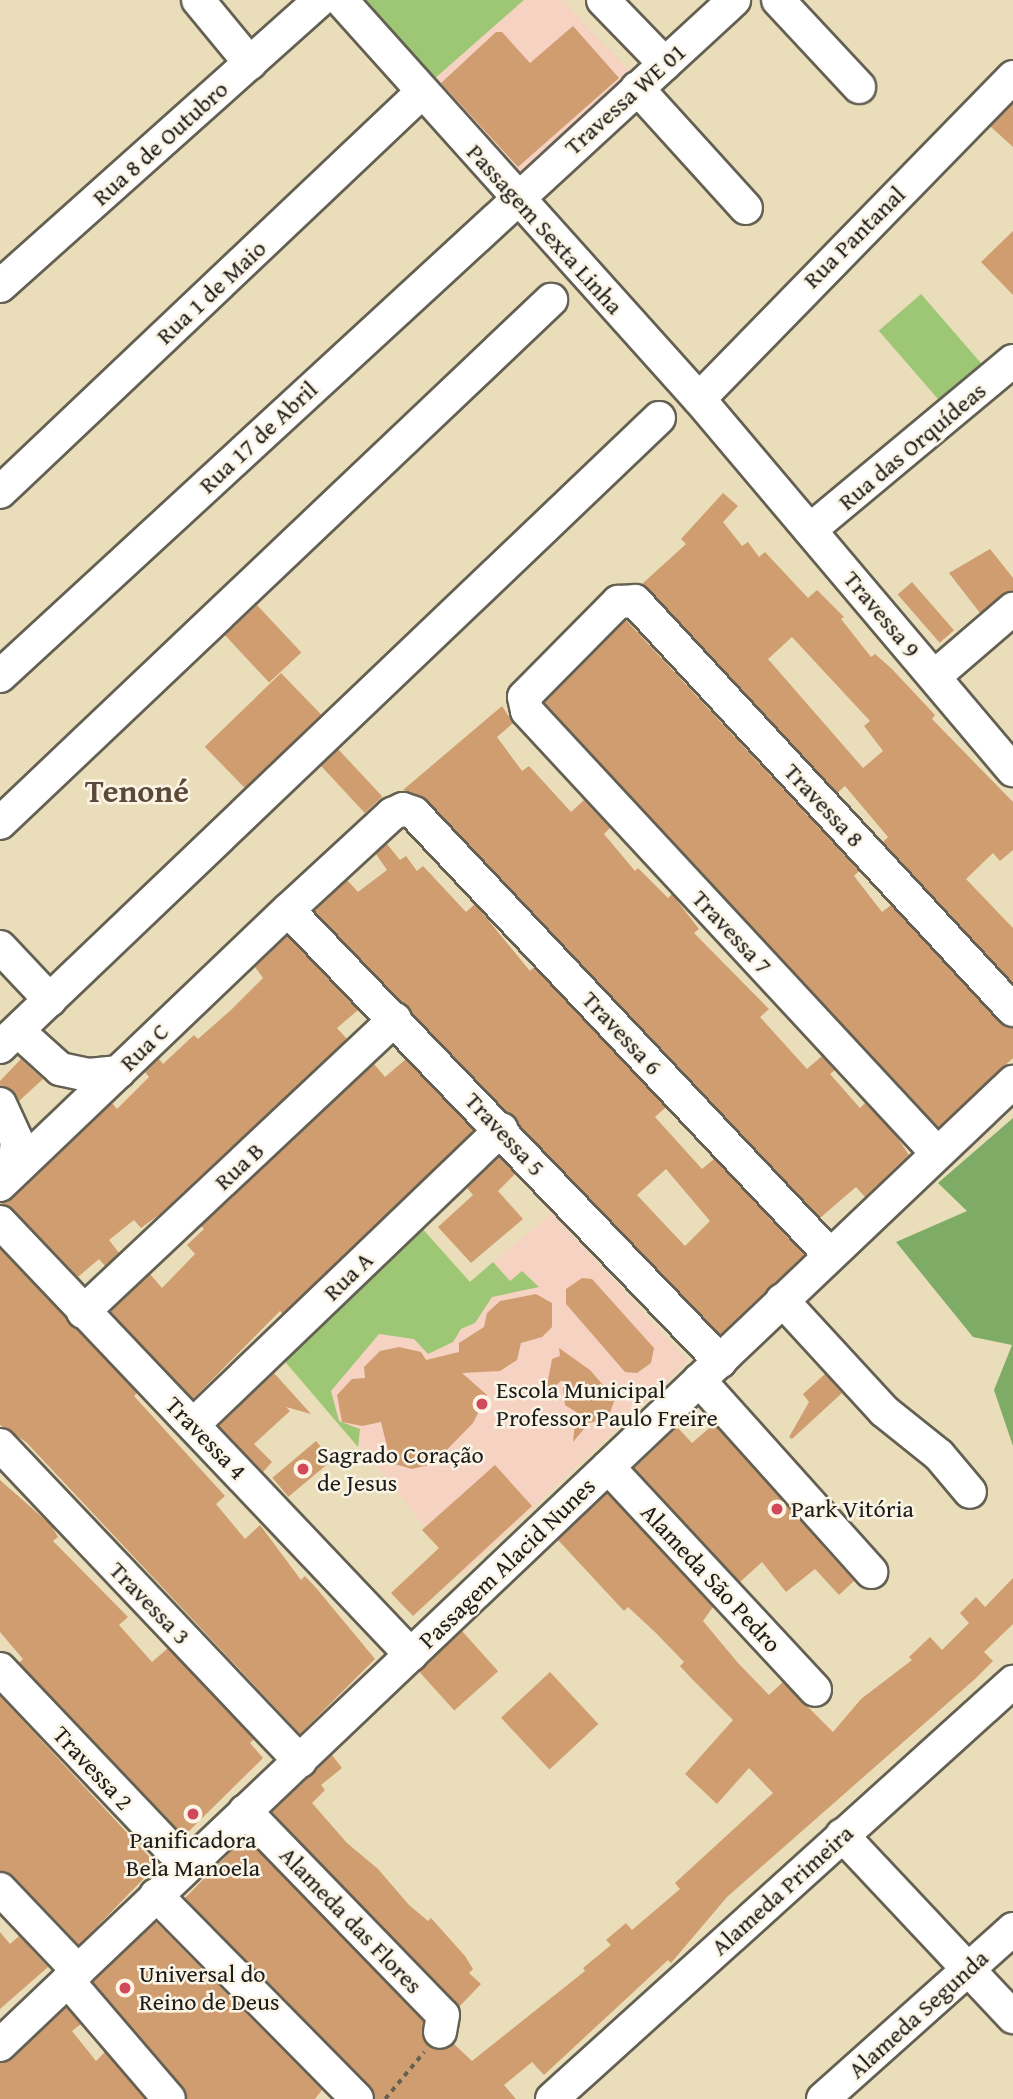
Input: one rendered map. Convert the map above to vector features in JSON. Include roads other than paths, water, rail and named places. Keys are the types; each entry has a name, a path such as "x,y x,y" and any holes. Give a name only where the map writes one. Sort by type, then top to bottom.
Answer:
{"street":[{"path":"198,0 250,63"},
{"name":"Rua 8 de Outubro","path":"0,286 320,0"},
{"name":"Passagem Sexta Linha","path":"341,0 749,458"},
{"path":"603,0 665,64"},
{"name":"Travessa WE 01","path":"516,198 734,0"},
{"path":"778,0 859,87"},
{"name":"Rua Pantanal","path":"699,399 841,248 1013,77"},
{"path":"637,88 747,208"},
{"name":"Rua 1 de Maio","path":"0,492 422,92"},
{"name":"Rua 17 de Abril","path":"0,676 516,198"},
{"path":"0,824 551,300"},
{"name":"Rua das Orquídeas","path":"810,530 1013,361"},
{"path":"119,1072 89,1075 60,1069 9,1039 659,418"},
{"name":"Travessa 9","path":"749,458 1013,770"},
{"name":"Travessa 7","path":"635,601 618,603 524,697 527,712 937,1153"},
{"name":"Travessa 8","path":"635,601 1013,1010"},
{"path":"935,676 1013,609"},
{"name":"Travessa 6","path":"288,910 392,814 403,809 414,813 829,1254"},
{"name":"Travessa 5","path":"288,910 502,1129 710,1370 871,1572"},
{"name":"Rua C","path":"7,1178 288,910"},
{"path":"0,947 50,1000"},
{"name":"Rua B","path":"83,1312 395,1020"},
{"name":"Passagem Alacid Nunes","path":"0,2045 829,1254 1013,1082"},
{"path":"0,1104 17,1141 7,1178"},
{"name":"Rua A","path":"194,1424 502,1129"},
{"name":"Travessa 4","path":"0,1222 411,1655"},
{"path":"782,1300 884,1411 939,1455 970,1492"},
{"name":"Travessa 3","path":"0,1445 300,1760"},
{"name":"Alameda São Pedro","path":"608,1466 815,1690"},
{"name":"Travessa 2","path":"0,1669 187,1866"},
{"name":"Alameda Primeira","path":"555,2098 1013,1682"},
{"name":"Alameda das Flores","path":"246,1811 443,2015 440,2032"},
{"path":"842,1835 1013,2017"},
{"path":"0,1889 73,1976 169,2099"},
{"path":"156,1895 357,2099"},
{"name":"Alameda Segunda","path":"823,2099 1013,1929"}],"place":[{"name":"Escola Municipal Professor Paulo Freire","path":"482,1404"},
{"name":"Sagrado Coração de Jesus","path":"303,1469"},
{"name":"Park Vitória","path":"777,1509"},
{"name":"Panificadora Bela Manoela","path":"193,1814"},
{"name":"Universal do Reino de Deus","path":"125,1988"}],"district":[{"name":"Tenoné","path":"137,791"}]}
